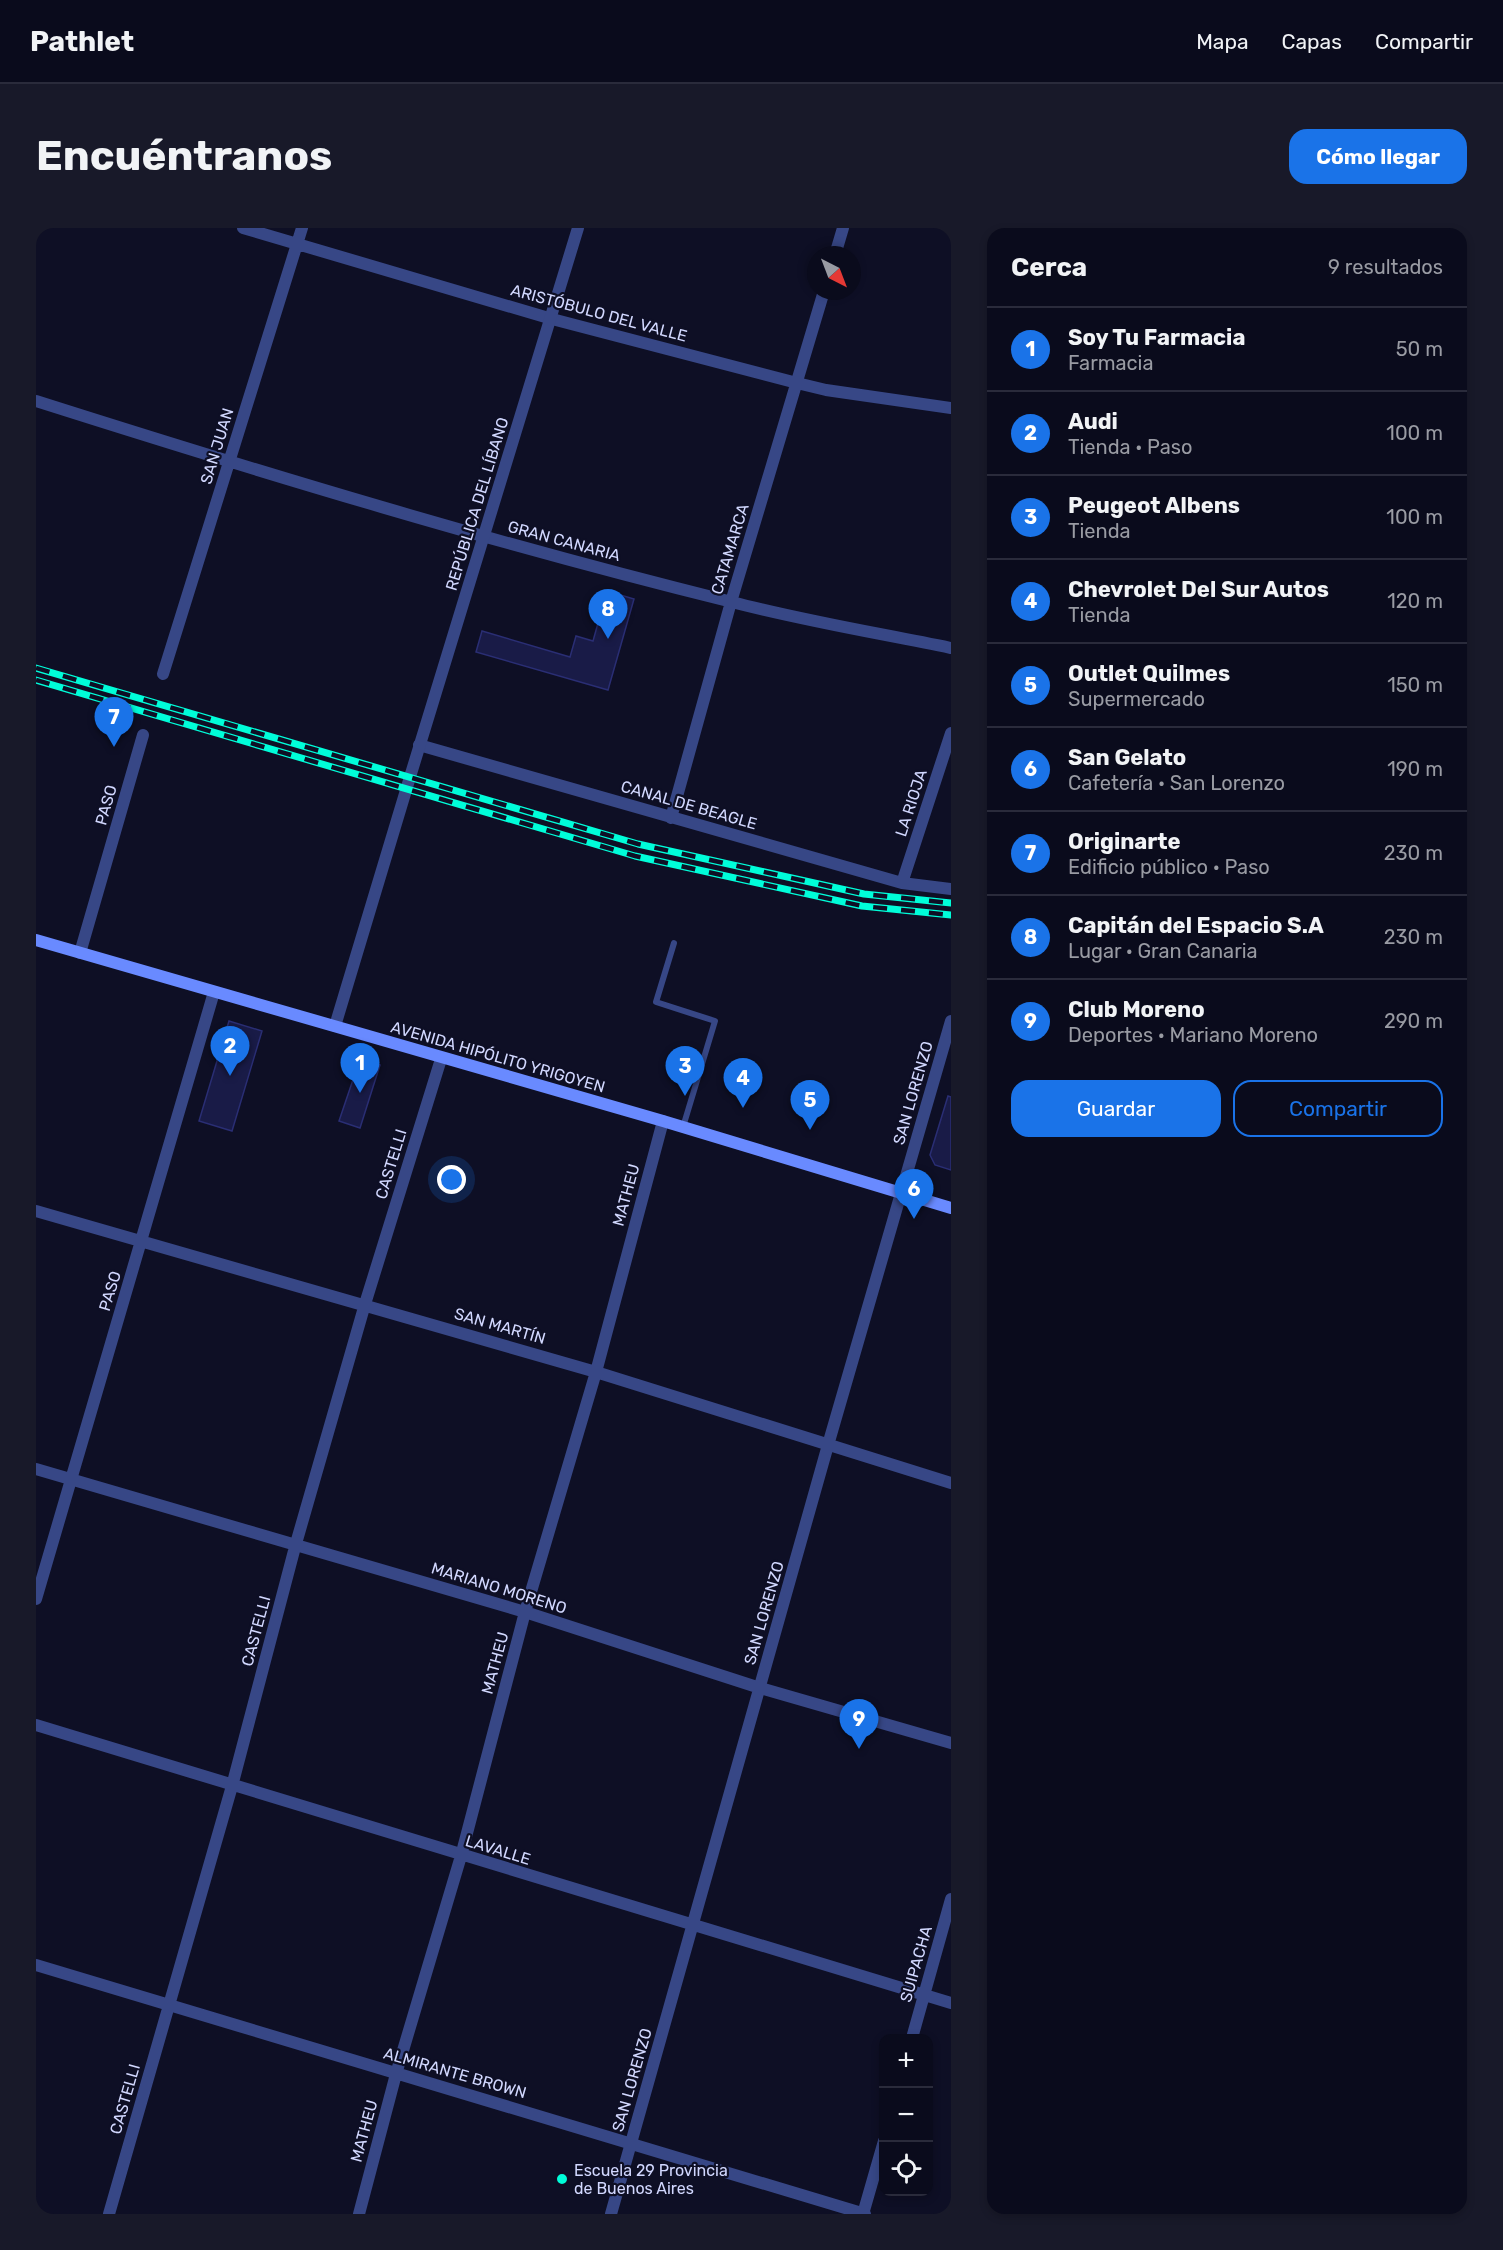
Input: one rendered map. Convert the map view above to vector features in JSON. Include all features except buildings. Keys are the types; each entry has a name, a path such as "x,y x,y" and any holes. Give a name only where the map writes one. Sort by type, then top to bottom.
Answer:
{"main road":[{"name":"AVENIDA HIPÓLITO YRIGOYEN","path":"36,940 441,1059 663,1121 951,1208"}],"street":[{"name":"ARISTÓBULO DEL VALLE","path":"243,228 552,319 797,383 826,390 951,408"},
{"name":"SAN JUAN","path":"163,674 302,228"},
{"name":"REPÚBLICA DEL LÍBANO","path":"335,1026 578,228"},
{"path":"838,246 843,228"},
{"name":"CATAMARCA","path":"671,818 731,602 821,300"},
{"name":"GRAN CANARIA","path":"36,401 229,462 484,536 731,602 951,648"},
{"name":"LA RIOJA","path":"902,883 951,733"},
{"name":"PASO","path":"80,953 143,735"},
{"name":"CANAL DE BEAGLE","path":"419,745 902,883 951,889"},
{"name":"PASO","path":"36,1599 214,992"},
{"name":"SAN LORENZO","path":"611,2214 828,1445 951,1021"},
{"name":"CASTELLI","path":"109,2214 232,1786 295,1546 365,1304 441,1059"},
{"name":"MATHEU","path":"359,2214 396,2074 460,1856 525,1612 596,1372 663,1121"},
{"name":"SAN MARTÍN","path":"36,1211 596,1372 951,1483"},
{"name":"MARIANO MORENO","path":"36,1469 525,1612 760,1688 951,1743"},
{"name":"LAVALLE","path":"36,1725 460,1856 951,2003"},
{"name":"SUIPACHA","path":"913,2034 951,1899"},
{"name":"ALMIRANTE BROWN","path":"36,1965 396,2074 632,2142 864,2214"},
{"path":"864,2214 884,2142"}],"lane":[{"path":"674,943 656,1002 715,1021 683,1127"}],"railway":[{"path":"36,668 638,844 864,894 951,903"},
{"path":"36,680 635,856 862,906 951,915"}],"place":[{"name":"Capitán del Espacio S.A","path":"608,639"},
{"name":"Originarte","path":"114,747"},
{"name":"Audi","path":"230,1076"},
{"name":"Soy Tu Farmacia","path":"360,1093"},
{"name":"Peugeot Albens","path":"685,1096"},
{"name":"Chevrolet Del Sur Autos","path":"743,1108"},
{"name":"Outlet Quilmes","path":"810,1130"},
{"name":"San Gelato","path":"914,1219"},
{"name":"Club Moreno","path":"859,1749"},
{"name":"Escuela 29 Provincia de Buenos Aires","path":"562,2179"}]}
